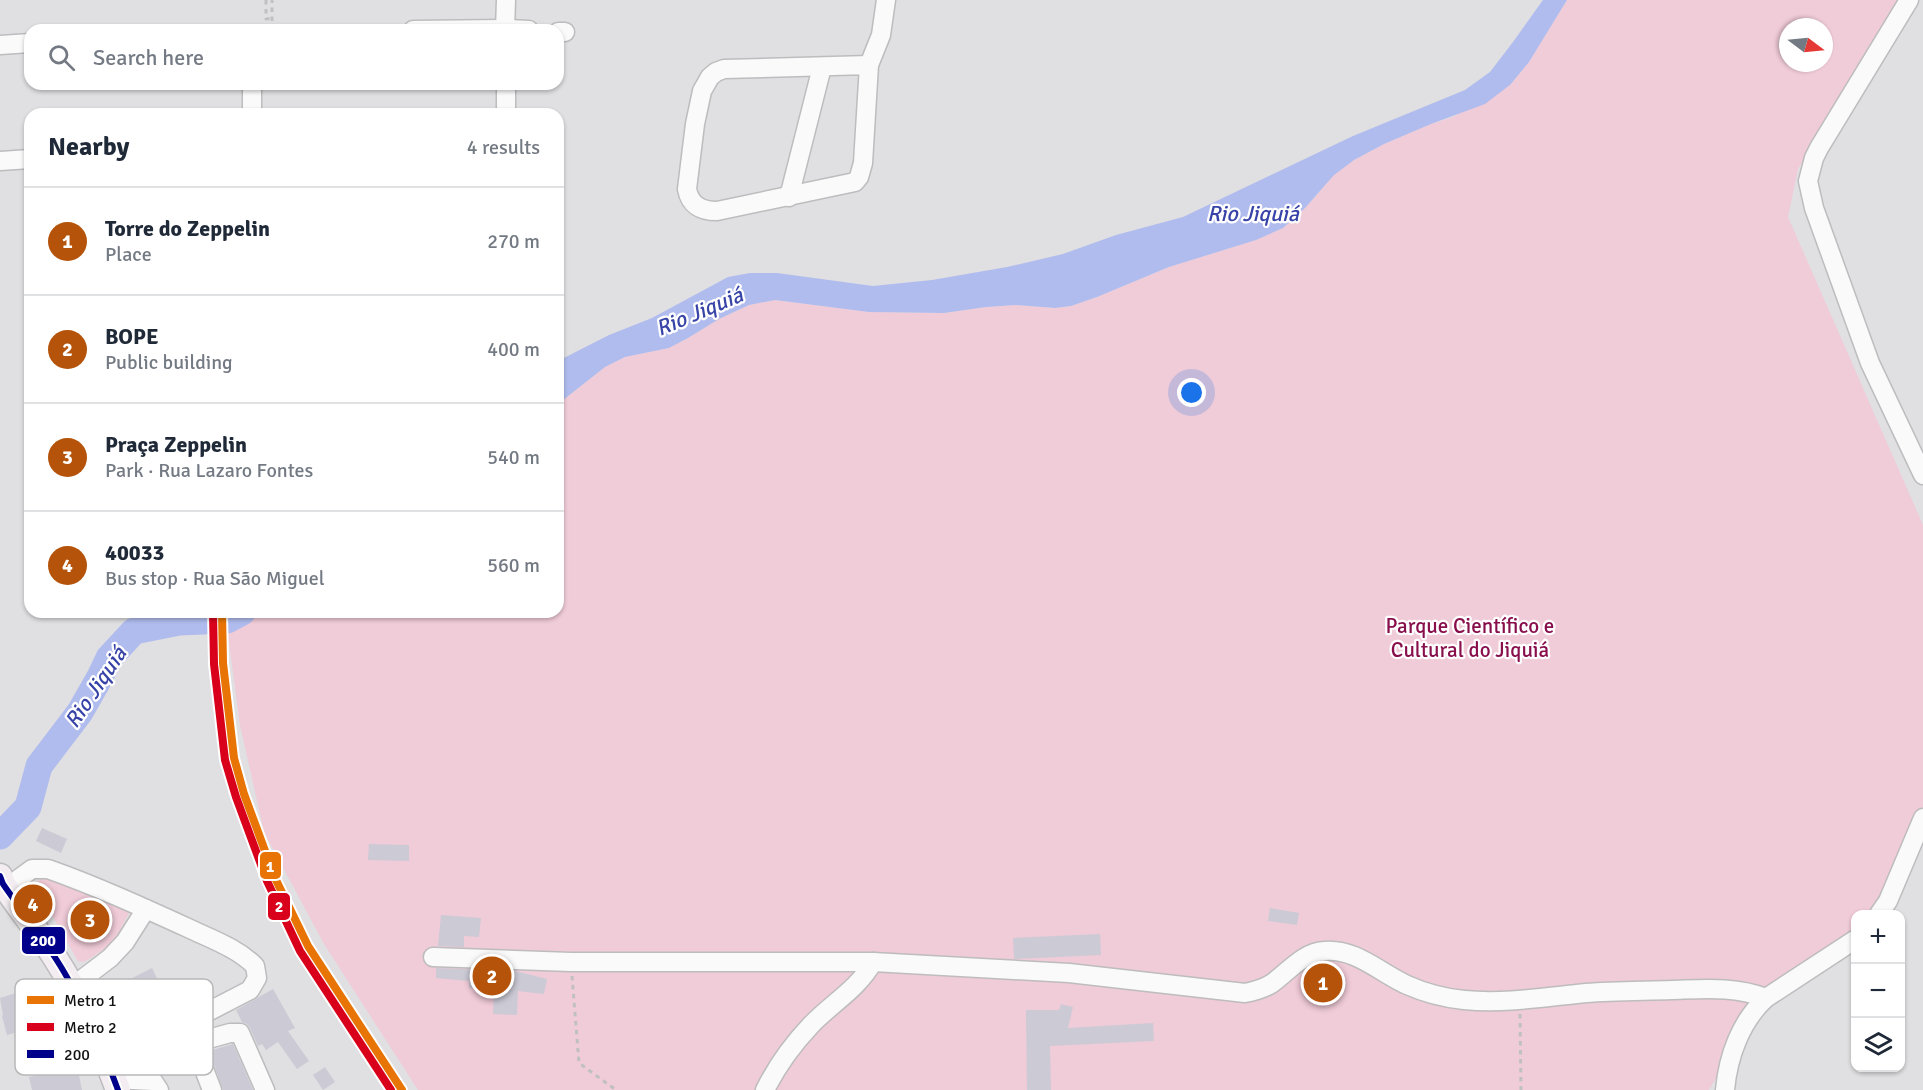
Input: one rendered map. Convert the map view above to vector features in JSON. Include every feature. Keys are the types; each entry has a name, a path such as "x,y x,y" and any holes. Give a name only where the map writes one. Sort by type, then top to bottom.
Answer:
{"main road":[{"path":"3,883 67,979"}],"street":[{"path":"505,24 506,0"},
{"path":"869,65 724,69 716,72 710,77 702,91 695,124 687,189 688,196 694,204 708,211 717,211 850,184 859,177 863,163 869,65 881,35 886,0"},
{"path":"1909,0 1819,148 1808,181 1814,208 1870,363 1918,453 1923,475"},
{"path":"0,45 24,43"},
{"path":"789,197 822,67"},
{"path":"252,90 252,108"},
{"path":"506,90 507,108"},
{"path":"0,161 24,159"},
{"path":"1883,908 1923,818"},
{"path":"3,883 32,869 48,869 146,909 249,959 255,966 257,978 250,990 213,1009"},
{"path":"82,979 110,958 125,942 146,909"},
{"path":"1725,1090 1728,1071 1740,1034 1756,1008 1766,998 1851,942"},
{"path":"433,957 571,962 873,962 1069,973 1245,993 1269,985 1313,954 1334,951 1363,959 1407,985 1438,996 1464,1000 1520,1001 1587,993 1716,989 1746,992 1766,998"},
{"path":"765,1090 774,1072 793,1046 812,1024 850,992 866,975 873,962"},
{"path":"213,1038 240,1033 265,1090"},
{"path":"206,1075 212,1090"},
{"path":"114,1078 153,1081 159,1090"}],"path":[{"path":"266,0 266,19 272,18"},
{"path":"272,0 272,24"},
{"path":"571,962 579,1064 616,1090"},
{"path":"1520,1001 1521,1090"}],"green space":[{"name":"Parque Científico e Cultural do Jiquiá","path":"1567,0 1901,0 1798,169 1788,217 1923,525 1923,809 1880,910 1851,910 1851,944 1757,1009 1709,1090 418,1090 324,944 264,832 240,725 227,627 246,618 564,618 564,399 605,367 625,357 669,348 719,319 749,305 775,300 869,312 944,313 1015,305 1055,308 1071,306 1169,267 1256,240 1283,228 1305,208 1334,175 1354,160 1384,144 1453,117 1510,85 1529,62"},
{"path":"45,874 130,911 120,931 102,951 87,960 78,961 38,894 38,882"}],"water":[{"name":"Rio Jiquiá","path":"1543,0 1567,0 1529,62 1510,85 1485,104 1384,144 1354,160 1334,175 1305,208 1283,228 1256,240 1169,267 1071,306 1055,308 1015,305 944,313 869,312 775,300 749,305 719,319 669,348 625,357 605,367 564,399 564,358 609,335 652,318 728,277 750,273 777,273 873,286 932,280 1007,267 1063,254 1116,235 1183,217 1353,136 1465,90 1490,72"},
{"path":"226,618 246,618 227,627"}],"building":[{"path":"42,828 67,839 61,853 36,841"},
{"path":"369,844 409,845 409,861 368,860"},
{"path":"1270,908 1299,913 1297,925 1268,921"},
{"path":"441,915 481,918 479,937 464,936 464,947 438,946"},
{"path":"1100,934 1101,955 1014,959 1013,938"},
{"path":"152,968 157,979 130,979"},
{"path":"436,968 515,971 547,979 544,994 518,991 517,1015 493,1014 494,989 469,988 469,981 436,978"},
{"path":"273,989 295,1028 288,1031 309,1061 297,1069 278,1042 266,1050 262,1044 258,1046 250,1028 242,1022 236,1010"},
{"path":"15,993 15,1033 7,1035 0,998"},
{"path":"1061,1004 1073,1007 1068,1028 1153,1023 1154,1041 1050,1046 1051,1090 1027,1090 1026,1010 1059,1010"},
{"path":"233,1044 253,1090 223,1090 213,1062 213,1050"},
{"path":"325,1067 335,1082 323,1090 313,1075"},
{"path":"79,1075 82,1090 32,1090 29,1077"}],"waterway":[{"name":"Rio Jiquiá","path":"0,836 28,807 39,766 80,712 109,658 134,631 179,622 231,618"}],"metro line":[{"name":"2","path":"213,618 214,664 225,760 267,881 300,951 391,1090"},
{"name":"1","path":"222,618 223,663 234,758 244,794 275,878 308,946 402,1090"}],"transit line":[{"name":"200","path":"0,876 3,884 50,949 68,979"},
{"name":"200","path":"112,1075 118,1090"}],"place":[{"name":"40033","path":"33,904"},
{"name":"Praça Zeppelin","path":"90,920"},
{"name":"BOPE","path":"492,976"},
{"name":"Torre do Zeppelin","path":"1323,983"}]}
